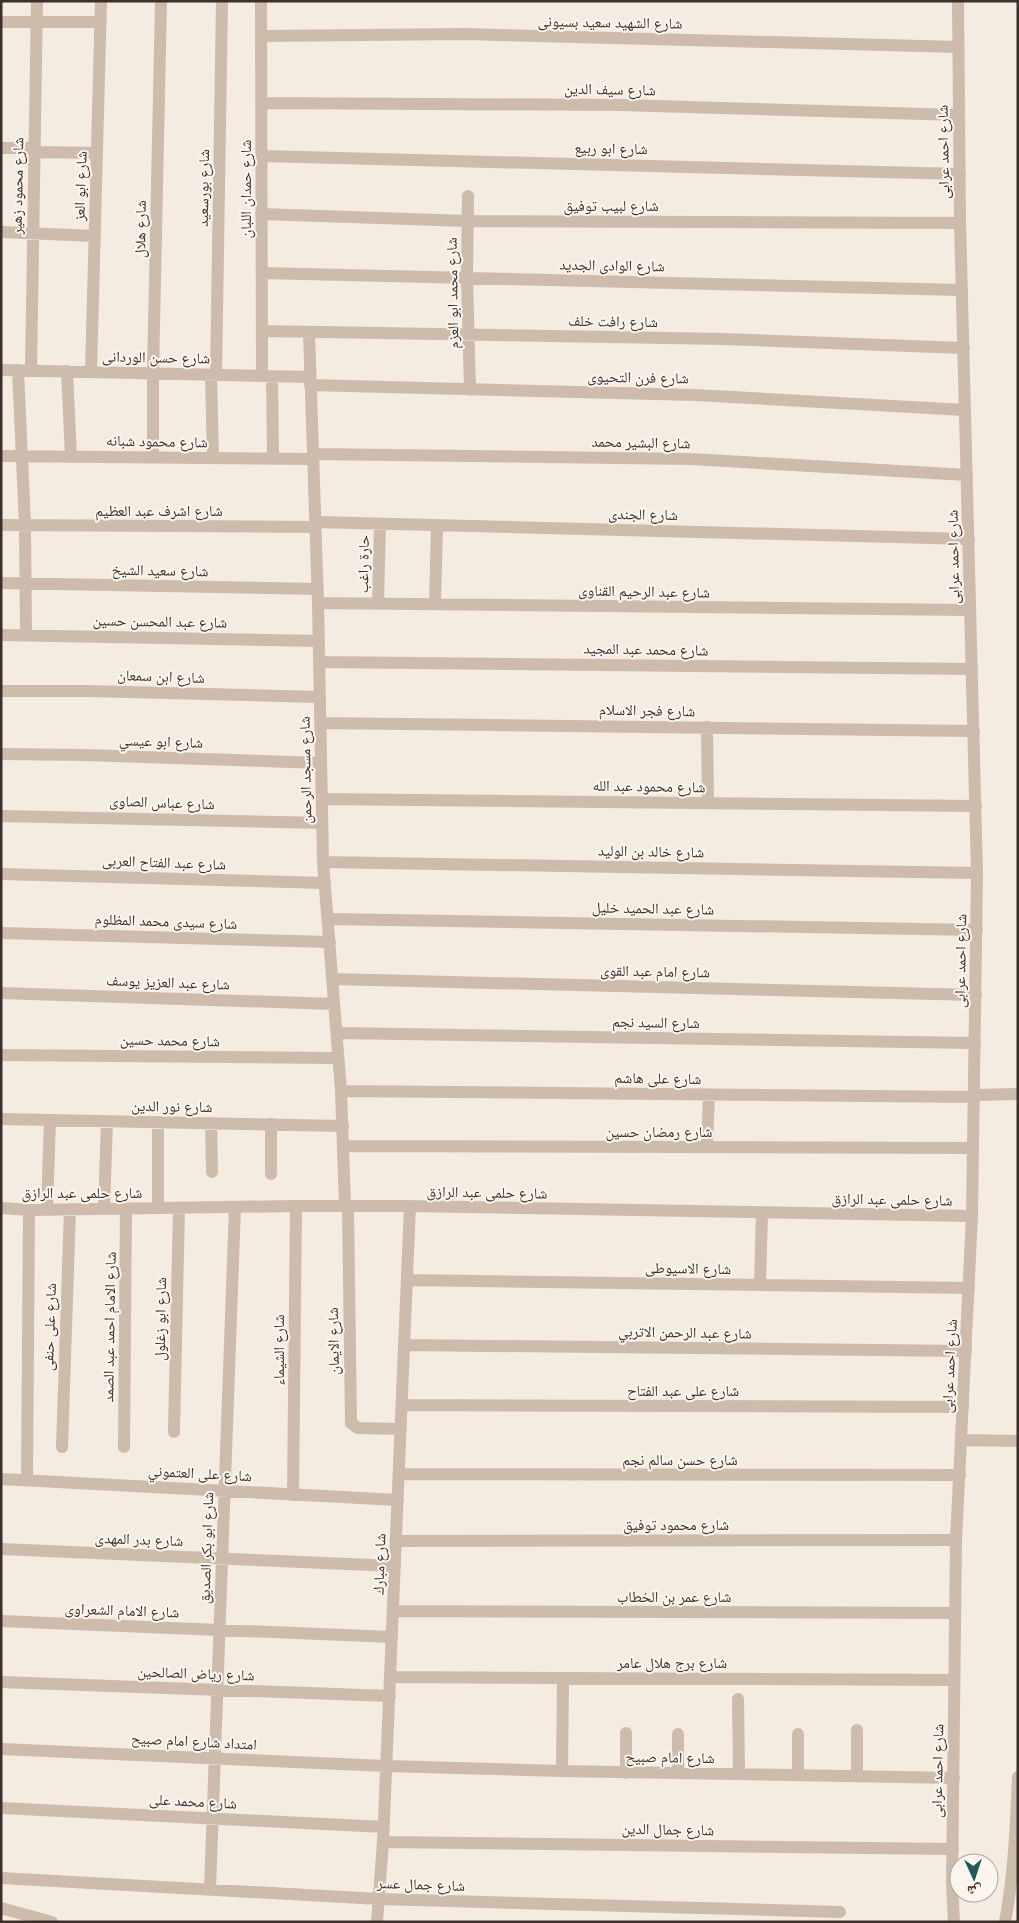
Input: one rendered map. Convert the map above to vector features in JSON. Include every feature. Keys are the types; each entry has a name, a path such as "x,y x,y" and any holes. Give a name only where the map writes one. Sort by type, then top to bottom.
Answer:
{"street":[{"name":"شارع محمود زهير","path":"31,370 37,1"},
{"name":"شارع ابو العز","path":"91,372 101,1"},
{"name":"شارع هلال","path":"153,458 160,1"},
{"name":"شارع بورسعيد","path":"213,458 222,1"},
{"name":"شارع حمدان اللبان","path":"261,1 262,332 273,459"},
{"name":"شارع احمد عرابى","path":"954,1922 956,1540 972,1216 978,873 960,224 958,1"},
{"path":"1,22 101,22"},
{"name":"شارع الشهيد سعيد بسيونى","path":"261,36 465,34 958,47"},
{"name":"شارع سيف الدين","path":"261,103 621,105 959,115"},
{"path":"1,148 97,153"},
{"name":"شارع ابو ربيع","path":"261,156 960,174"},
{"name":"شارع محمد ابو العزم","path":"468,196 467,278 470,390"},
{"name":"شارع لبيب توفيق","path":"261,214 467,221 960,224"},
{"path":"1,232 95,236"},
{"name":"شارع الوادى الجديد","path":"262,273 962,290"},
{"name":"شارع رافت خلف","path":"262,332 724,339 964,348"},
{"name":"شارع مسجد الرحمن","path":"309,332 318,589 321,800 347,1206"},
{"name":"شارع حسن الوردانى","path":"1,370 267,376 310,381"},
{"path":"18,370 25,525 26,635"},
{"path":"68,371 71,457"},
{"name":"شارع فرن التحيوى","path":"310,381 470,390 695,395 965,410"},
{"name":"شارع محمود شبانه","path":"1,456 273,459 313,456"},
{"name":"شارع البشير محمد","path":"313,456 691,459 967,475"},
{"name":"شارع الجندى","path":"316,524 437,525 969,538"},
{"name":"شارع اشرف عبد العظيم","path":"1,525 316,524"},
{"name":"حارة راغب","path":"378,604 380,524"},
{"path":"435,604 437,525"},
{"name":"شارع سعيد الشيخ","path":"1,583 318,589"},
{"name":"شارع عبد الرحيم القناوى","path":"318,603 970,610"},
{"name":"شارع عبد المحسن حسين","path":"1,635 319,640"},
{"name":"شارع محمد عبد المجيد","path":"319,662 972,669"},
{"name":"شارع ابن سمعان","path":"1,691 88,690 320,697"},
{"name":"شارع فجر الاسلام","path":"320,723 974,731"},
{"path":"707,727 708,803"},
{"name":"شارع ابو عيسي","path":"1,754 320,763"},
{"name":"شارع محمود عبد الله","path":"321,800 976,806"},
{"name":"شارع عباس الصاوى","path":"1,816 322,823"},
{"name":"شارع خالد بن الوليد","path":"324,862 978,873"},
{"name":"شارع عبد الفتاح العربى","path":"1,874 325,883"},
{"name":"شارع عبد الحميد خليل","path":"328,919 977,930"},
{"name":"شارع سيدى محمد المظلوم","path":"1,933 330,942"},
{"name":"شارع امام عبد القوى","path":"332,979 976,995"},
{"name":"شارع عبد العزيز يوسف","path":"1,993 334,1004"},
{"name":"شارع السيد نجم","path":"337,1033 976,1043"},
{"name":"شارع محمد حسين","path":"1,1055 338,1058"},
{"name":"شارع على هاشم","path":"341,1091 709,1095 974,1096 1018,1094"},
{"path":"707,1147 709,1095"},
{"name":"شارع نور الدين","path":"1,1119 343,1126"},
{"path":"47,1210 50,1120"},
{"path":"104,1209 107,1121"},
{"path":"158,1122 158,1208"},
{"path":"212,1123 212,1172"},
{"path":"271,1124 271,1174"},
{"name":"شارع رمضان حسين","path":"344,1146 973,1148"},
{"name":"شارع الشيماء","path":"293,1495 296,1206"},
{"name":"شارع الايمان","path":"347,1206 351,1423 358,1428 401,1429"},
{"name":"شارع حلمى عبد الرازق","path":"1,1208 47,1210 410,1206 972,1216"},
{"name":"شارع مبارك","path":"378,1922 390,1696 410,1206"},
{"name":"شارع ابو بكر الصديق","path":"210,1889 235,1207"},
{"name":"شارع الامام احمد عبد الصمد","path":"124,1447 126,1208"},
{"name":"شارع ابو زغلول","path":"174,1432 179,1208"},
{"name":"شارع على حنفى","path":"62,1447 70,1209"},
{"path":"27,1480 29,1210"},
{"path":"760,1285 762,1213"},
{"name":"شارع الاسيوطى","path":"407,1280 968,1288"},
{"name":"شارع عبد الرحمن الاتربي","path":"404,1345 966,1351"},
{"name":"شارع على عبد الفتاح","path":"402,1405 963,1408"},
{"path":"962,1440 1018,1441"},
{"name":"شارع حسن سالم نجم","path":"399,1474 960,1475"},
{"name":"شارع على العتموني","path":"1,1479 398,1500"},
{"name":"شارع محمود توفيق","path":"396,1541 956,1540"},
{"name":"شارع بدر المهدى","path":"1,1549 395,1566"},
{"name":"شارع عمر بن الخطاب","path":"393,1611 955,1613"},
{"name":"شارع الامام الشعراوى","path":"1,1621 392,1637"},
{"name":"شارع برج هلال عامر","path":"390,1677 954,1680"},
{"path":"562,1772 563,1678"},
{"name":"شارع رياض الصالحين","path":"1,1682 390,1696"},
{"path":"738,1699 739,1774"},
{"path":"857,1730 857,1776"},
{"path":"626,1733 626,1773"},
{"path":"678,1734 678,1773"},
{"path":"798,1734 798,1775"},
{"name":"امتداد شارع امام صبيح","path":"1,1749 386,1766"},
{"name":"شارع امام صبيح","path":"386,1766 562,1772 954,1778"},
{"path":"1006,1922 1014,1896 1018,1777"},
{"name":"شارع محمد على","path":"1,1808 384,1827"},
{"name":"شارع جمال الدين","path":"383,1842 953,1849"},
{"name":"شارع جمال عسر","path":"1,1878 379,1899 840,1912"},
{"path":"1,1908 52,1922"}]}
